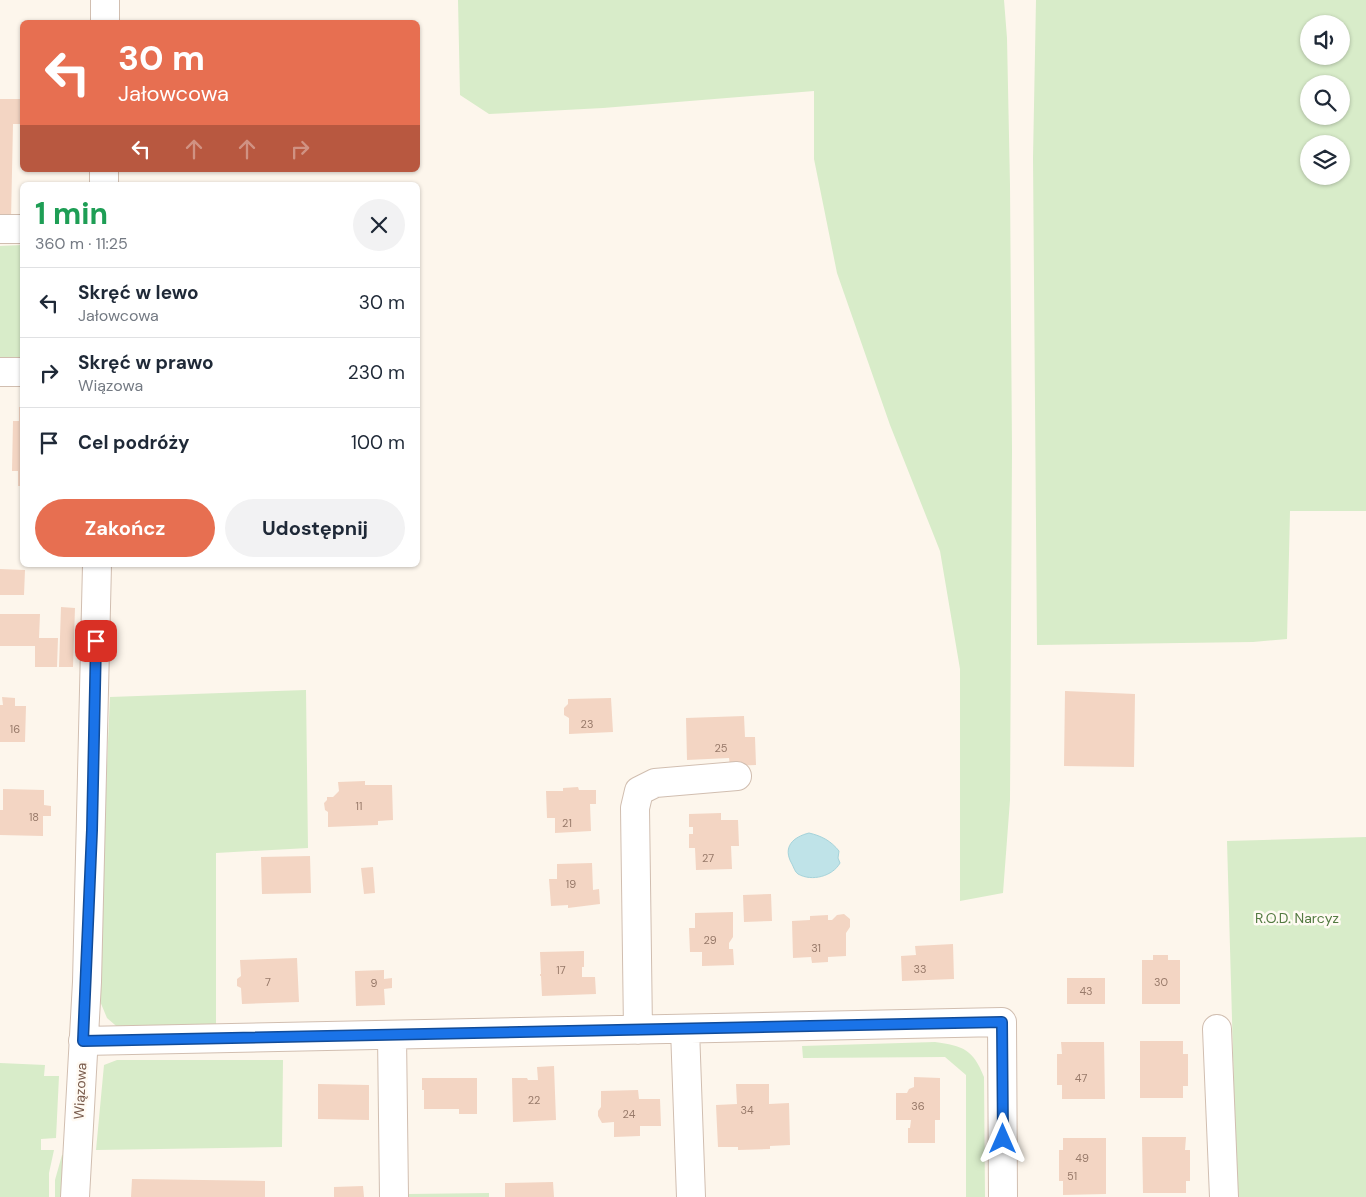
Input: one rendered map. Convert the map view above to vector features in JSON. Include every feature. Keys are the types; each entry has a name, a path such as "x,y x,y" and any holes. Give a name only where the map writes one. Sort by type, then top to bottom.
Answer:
{"street":[{"path":"105,0 105,20"},
{"path":"0,229 20,229"},
{"path":"0,372 20,372"},
{"name":"Wiązowa","path":"75,1197 91,840 97,567"},
{"path":"638,1030 635,808 639,791 654,784 737,776"},
{"path":"83,1041 1002,1022 1003,1197"},
{"path":"685,1029 691,1197"},
{"path":"1217,1029 1224,1197"},
{"path":"392,1035 394,1197"}],"green space":[{"path":"458,0 1004,0 1007,38 1010,185 1012,450 1010,800 1003,893 960,901 960,669 940,551 890,425 837,273 814,159 814,91 603,108 489,114 460,95"},
{"path":"1036,0 1366,0 1366,511 1290,511 1287,639 1253,642 1037,645 1033,158"},
{"path":"20,245 20,358 0,359 0,246"},
{"path":"306,690 308,848 216,853 216,1030 122,1031 107,1018 97,994 110,697"},
{"name":"R.O.D. Narcyz","path":"1366,837 1366,1197 1237,1197 1227,841"},
{"path":"935,1042 953,1045 966,1050 976,1060 984,1077 985,1197 966,1197 966,1075 945,1057 803,1058 802,1046"},
{"path":"117,1060 283,1060 282,1147 96,1150 104,1065"},
{"path":"0,1063 45,1065 44,1076 59,1076 56,1138 41,1139 41,1150 54,1150 49,1173 49,1197 0,1197"},
{"path":"66,1154 64,1197 55,1197 55,1180 62,1155"},
{"path":"489,1193 489,1197 407,1197 408,1194"}],"water":[{"path":"809,833 826,839 839,851 838,858 840,863 837,868 822,876 809,877 798,874 789,858 789,848 794,840"}],"building":[{"path":"0,99 20,99 20,124 13,124 11,219 0,219"},
{"path":"20,407 20,486 18,486 18,471 12,471 13,421 19,421"},
{"path":"0,569 25,570 24,595 0,595"},
{"path":"61,607 75,608 73,667 59,667"},
{"path":"0,614 40,614 39,638 58,638 57,667 35,667 35,646 0,646"},
{"path":"1065,691 1135,694 1134,767 1064,766"},
{"path":"2,697 15,698 15,706 26,706 25,742 0,742 0,705 3,705"},
{"path":"611,698 613,732 569,734 569,718 564,715 564,708 568,704 568,699"},
{"path":"744,716 745,737 755,737 756,765 730,766 729,758 687,760 686,718"},
{"path":"365,781 365,785 392,785 393,820 378,821 378,825 328,827 328,812 325,810 324,803 327,797 333,797 339,791 338,782"},
{"path":"578,787 579,790 596,790 596,804 590,804 591,831 555,833 555,818 547,818 546,791 563,791 563,788"},
{"path":"3,789 44,790 44,805 51,806 51,816 43,816 43,836 0,835 0,810 3,810"},
{"path":"721,813 721,820 738,820 739,846 731,846 732,869 696,870 695,848 689,848 689,834 693,834 693,827 689,827 689,814"},
{"path":"310,856 311,893 262,894 261,857"},
{"path":"592,863 593,890 599,889 600,904 568,908 568,905 551,906 549,879 557,879 557,864"},
{"path":"373,867 375,893 364,894 361,868"},
{"path":"771,894 772,921 744,922 743,895"},
{"path":"733,912 733,937 729,943 729,949 733,949 734,965 702,966 702,952 690,952 689,928 695,928 695,913"},
{"path":"844,914 850,919 850,927 846,933 846,956 828,957 828,962 812,963 811,957 793,958 792,921 810,920 810,916 828,915 828,920 832,920 837,915"},
{"path":"953,944 954,979 902,981 901,956 916,955 915,946"},
{"path":"584,951 582,977 595,977 596,994 542,996 540,952"},
{"path":"1153,955 1168,955 1168,960 1180,960 1180,1004 1142,1004 1142,960 1153,960"},
{"path":"297,958 299,1002 242,1004 241,988 237,986 237,979 241,976 240,960"},
{"path":"384,970 384,979 392,978 392,988 384,989 385,1005 356,1006 355,971"},
{"path":"1067,978 1105,978 1105,1004 1067,1004"},
{"path":"1140,1041 1183,1041 1183,1054 1188,1054 1188,1086 1183,1086 1183,1098 1140,1098"},
{"path":"1061,1042 1104,1042 1105,1099 1062,1099 1062,1085 1057,1085 1057,1054 1062,1054"},
{"path":"554,1066 556,1120 513,1122 512,1078 538,1080 537,1067"},
{"path":"914,1077 940,1078 940,1120 935,1120 935,1143 908,1143 908,1128 910,1128 911,1120 896,1120 896,1093 907,1093 909,1089 914,1087"},
{"path":"422,1078 477,1078 477,1114 459,1114 459,1109 424,1109"},
{"path":"318,1084 369,1085 369,1120 318,1119"},
{"path":"736,1084 769,1084 769,1104 789,1103 790,1145 770,1146 770,1149 738,1150 738,1147 718,1147 716,1105 737,1104"},
{"path":"638,1090 639,1099 660,1099 661,1126 640,1126 640,1136 614,1137 614,1122 602,1123 598,1116 598,1111 601,1107 601,1091"},
{"path":"1142,1137 1186,1137 1185,1150 1190,1150 1190,1181 1186,1181 1186,1193 1143,1193"},
{"path":"1063,1138 1106,1138 1106,1194 1063,1195 1063,1181 1059,1181 1059,1150 1063,1150"},
{"path":"132,1179 265,1181 265,1197 131,1197"},
{"path":"553,1182 554,1197 505,1197 505,1183"},
{"path":"363,1186 364,1197 334,1197 334,1187"}],"route":[{"path":"96,641 92,830 83,1041 1002,1022 1003,1139"}]}
